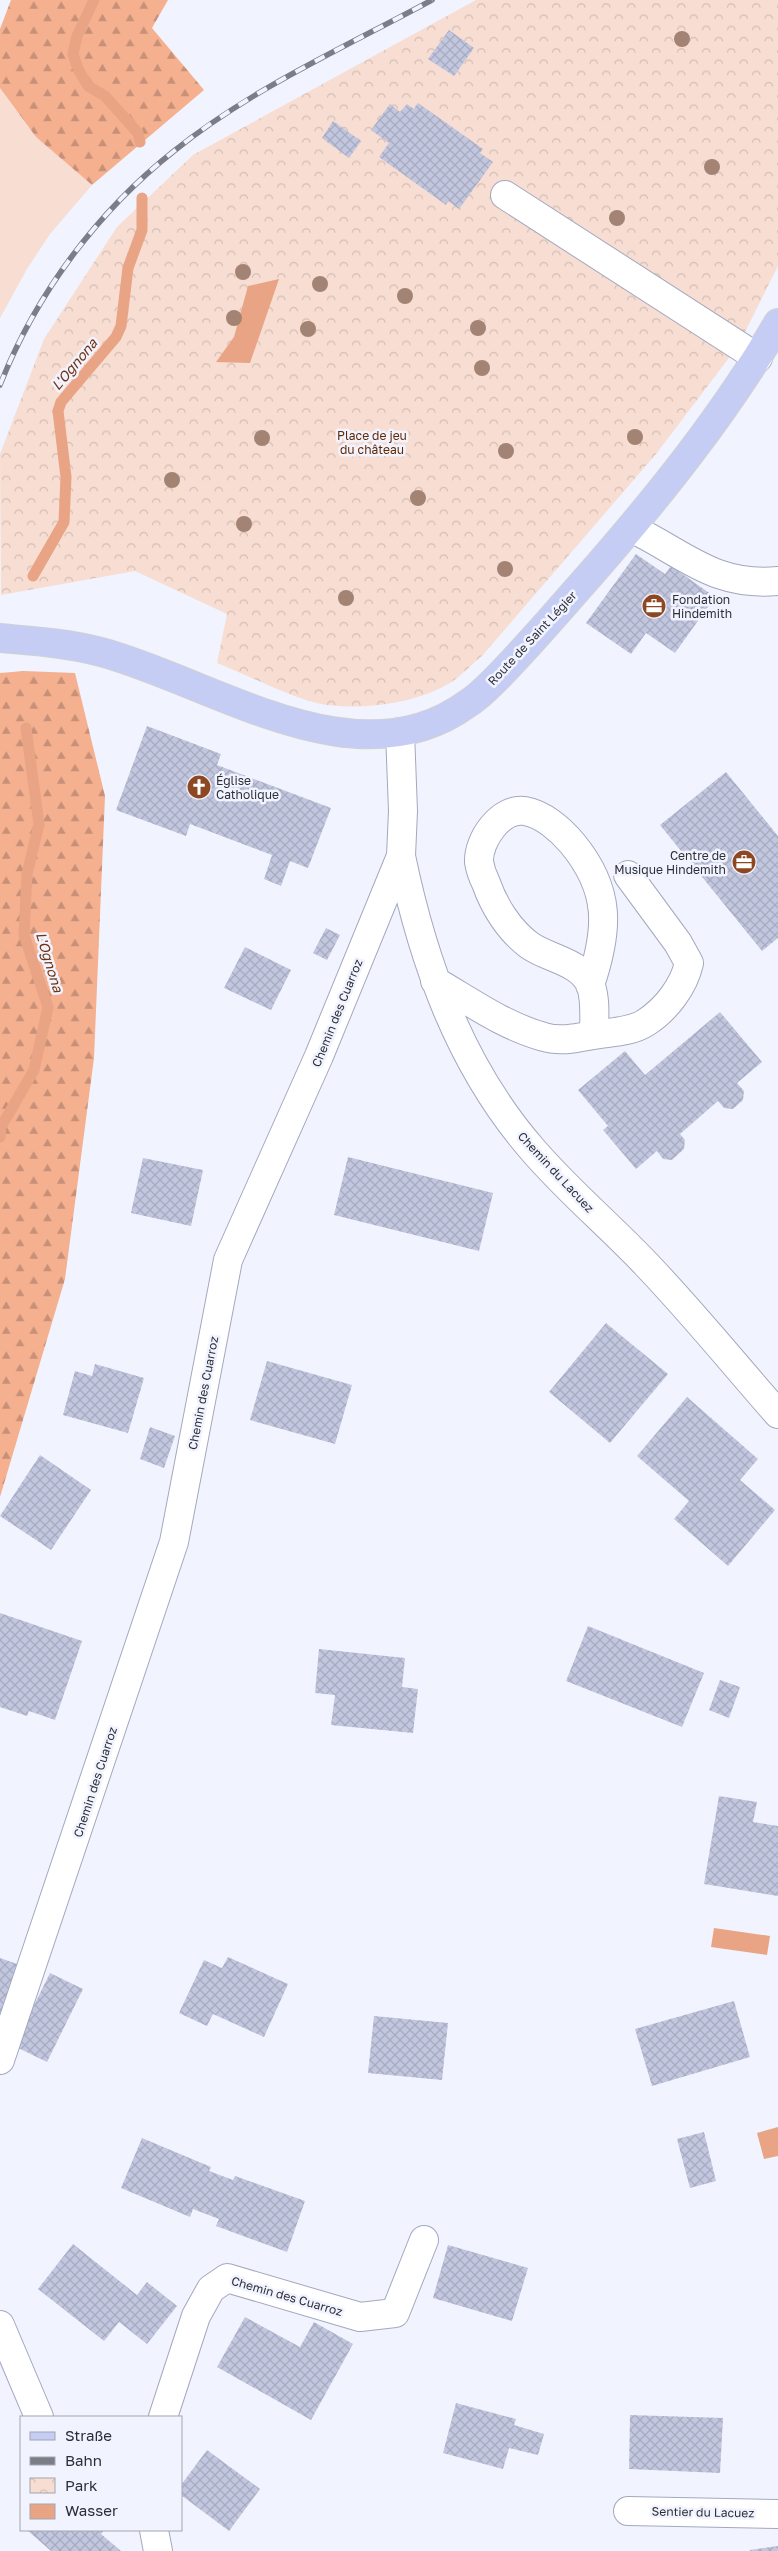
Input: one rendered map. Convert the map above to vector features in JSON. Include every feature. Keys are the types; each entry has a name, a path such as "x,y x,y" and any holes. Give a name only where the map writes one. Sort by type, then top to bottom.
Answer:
{"main road":[{"name":"Route de Saint Légier","path":"0,638 67,644 101,652 158,671 288,721 317,729 369,736 400,732 439,720 467,705 493,682 631,528 663,490 758,358 778,323"}],"street":[{"path":"505,195 758,358"},
{"path":"631,528 715,575 734,581 778,581"},
{"name":"Chemin des Cuarroz","path":"0,2060 174,1542 228,1260 320,1056 401,856 403,810 400,732"},
{"path":"590,985 600,958 603,927 602,899 593,872 571,842 554,825 526,811 514,812 498,822 481,847 479,862 491,896 512,930 545,954 564,961 582,974 590,985 595,1003 594,1035"},
{"name":"Chemin du Lacuez","path":"401,856 413,914 454,1030 486,1087 531,1148 646,1264 778,1414"},
{"path":"436,981 496,1018 546,1038 570,1039 621,1031 645,1024 672,999 686,980 689,963 678,943 628,875"},
{"name":"Chemin des Cuarroz","path":"163,2416 196,2316 211,2289 227,2278 360,2317 394,2313 424,2240"},
{"path":"0,2325 39,2416"},
{"name":"Sentier du Lacuez","path":"628,2511 778,2514"},
{"path":"154,2531 158,2551"}],"green space":[{"path":"11,0 168,0 152,28 204,90 92,185 36,137 0,88 0,29"},
{"name":"Place de jeu du château","path":"476,0 778,0 778,266 738,346 656,454 482,656 453,681 421,696 402,701 363,706 325,705 297,697 217,663 227,614 135,571 1,595 0,454 44,339 117,227 193,155"},
{"path":"0,88 36,137 92,185 50,234 27,269 0,318"},
{"path":"24,671 75,673 105,796 94,1058 65,1279 0,1497 0,673"}],"water":[{"path":"279,279 250,363 216,362 234,337 248,286"},
{"path":"714,1928 770,1936 767,1955 711,1947"},
{"path":"778,2127 778,2156 764,2159 757,2133"}],"building":[{"path":"449,30 474,48 454,76 428,59"},
{"path":"418,103 483,149 480,153 493,162 459,209 448,201 446,205 379,157 389,143 371,130 390,104 400,112 407,104 414,109"},
{"path":"333,121 361,141 349,158 322,138"},
{"path":"636,554 665,574 671,566 715,597 675,653 646,633 631,654 586,623"},
{"name":"Église Catholique","path":"147,726 221,754 217,765 331,808 308,868 290,861 281,886 264,879 272,855 190,824 186,836 116,810"},
{"path":"726,772 778,836 778,938 762,951 660,825"},
{"path":"326,928 340,935 327,960 313,953"},
{"path":"245,947 291,970 271,1010 224,988"},
{"path":"720,1012 762,1062 737,1083 744,1091 743,1100 733,1109 724,1108 718,1101 680,1134 685,1140 684,1149 672,1160 663,1159 657,1151 636,1169 603,1130 608,1126 578,1090 625,1051 645,1075"},
{"path":"348,1157 493,1193 479,1251 334,1215"},
{"path":"143,1158 203,1170 191,1226 131,1213"},
{"path":"606,1323 668,1374 610,1443 549,1392"},
{"path":"267,1361 352,1385 335,1444 250,1420"},
{"path":"95,1364 144,1378 128,1433 63,1415 75,1371 92,1376"},
{"path":"687,1397 758,1459 740,1480 775,1510 728,1566 674,1519 689,1501 637,1456"},
{"path":"150,1427 175,1436 164,1468 140,1459"},
{"path":"40,1455 91,1490 51,1550 0,1516"},
{"path":"0,1613 82,1641 55,1720 29,1711 27,1716 0,1707"},
{"path":"588,1626 704,1673 682,1727 566,1681"},
{"path":"319,1649 405,1658 402,1687 418,1689 413,1733 331,1725 335,1695 315,1693"},
{"path":"720,1680 740,1687 729,1718 709,1710"},
{"path":"719,1796 757,1802 753,1822 778,1826 778,1896 704,1884"},
{"path":"228,1957 288,1984 264,2037 213,2014 207,2026 179,2013 204,1960 222,1968"},
{"path":"0,1958 17,1964 0,2014"},
{"path":"50,1973 83,1989 47,2062 14,2046"},
{"path":"734,2001 750,2057 652,2086 635,2029"},
{"path":"374,2016 448,2023 442,2080 368,2073"},
{"path":"704,2132 716,2181 690,2188 677,2139"},
{"path":"142,2138 211,2167 209,2171 233,2180 235,2176 305,2201 287,2252 216,2226 219,2219 193,2209 190,2217 121,2188"},
{"path":"73,2244 137,2295 147,2282 177,2306 147,2344 119,2322 104,2341 38,2289"},
{"path":"448,2245 528,2268 512,2321 433,2298"},
{"path":"245,2317 300,2347 314,2322 353,2344 311,2420 217,2367"},
{"path":"456,2403 516,2419 514,2425 544,2434 538,2455 509,2448 503,2469 443,2453"},
{"path":"630,2415 723,2418 720,2473 629,2469"},
{"path":"207,2450 260,2489 229,2531 182,2496 182,2484"},
{"path":"28,2531 103,2531 101,2534 121,2551 51,2551"},
{"path":"778,2546 778,2551 750,2551 750,2550"}],"waterway":[{"name":"L'Ognona","path":"94,0 77,36 73,54 78,69 88,86 105,96 138,133 140,142"},
{"name":"L'Ognona","path":"33,576 64,522 66,477 58,411 61,402 116,337 121,326 128,268 142,230 142,198"},
{"name":"L'Ognona","path":"0,1137 1,1127 34,1070 48,1007 24,935 27,874 39,824 26,728"}],"railway":[{"path":"0,385 15,351 51,287 95,228 119,200 146,175 204,129 267,88 432,0"}],"place":[{"name":"Fondation Hindemith","path":"654,606"},
{"name":"Église Catholique","path":"199,787"},
{"name":"Centre de Musique Hindemith","path":"744,862"}]}
